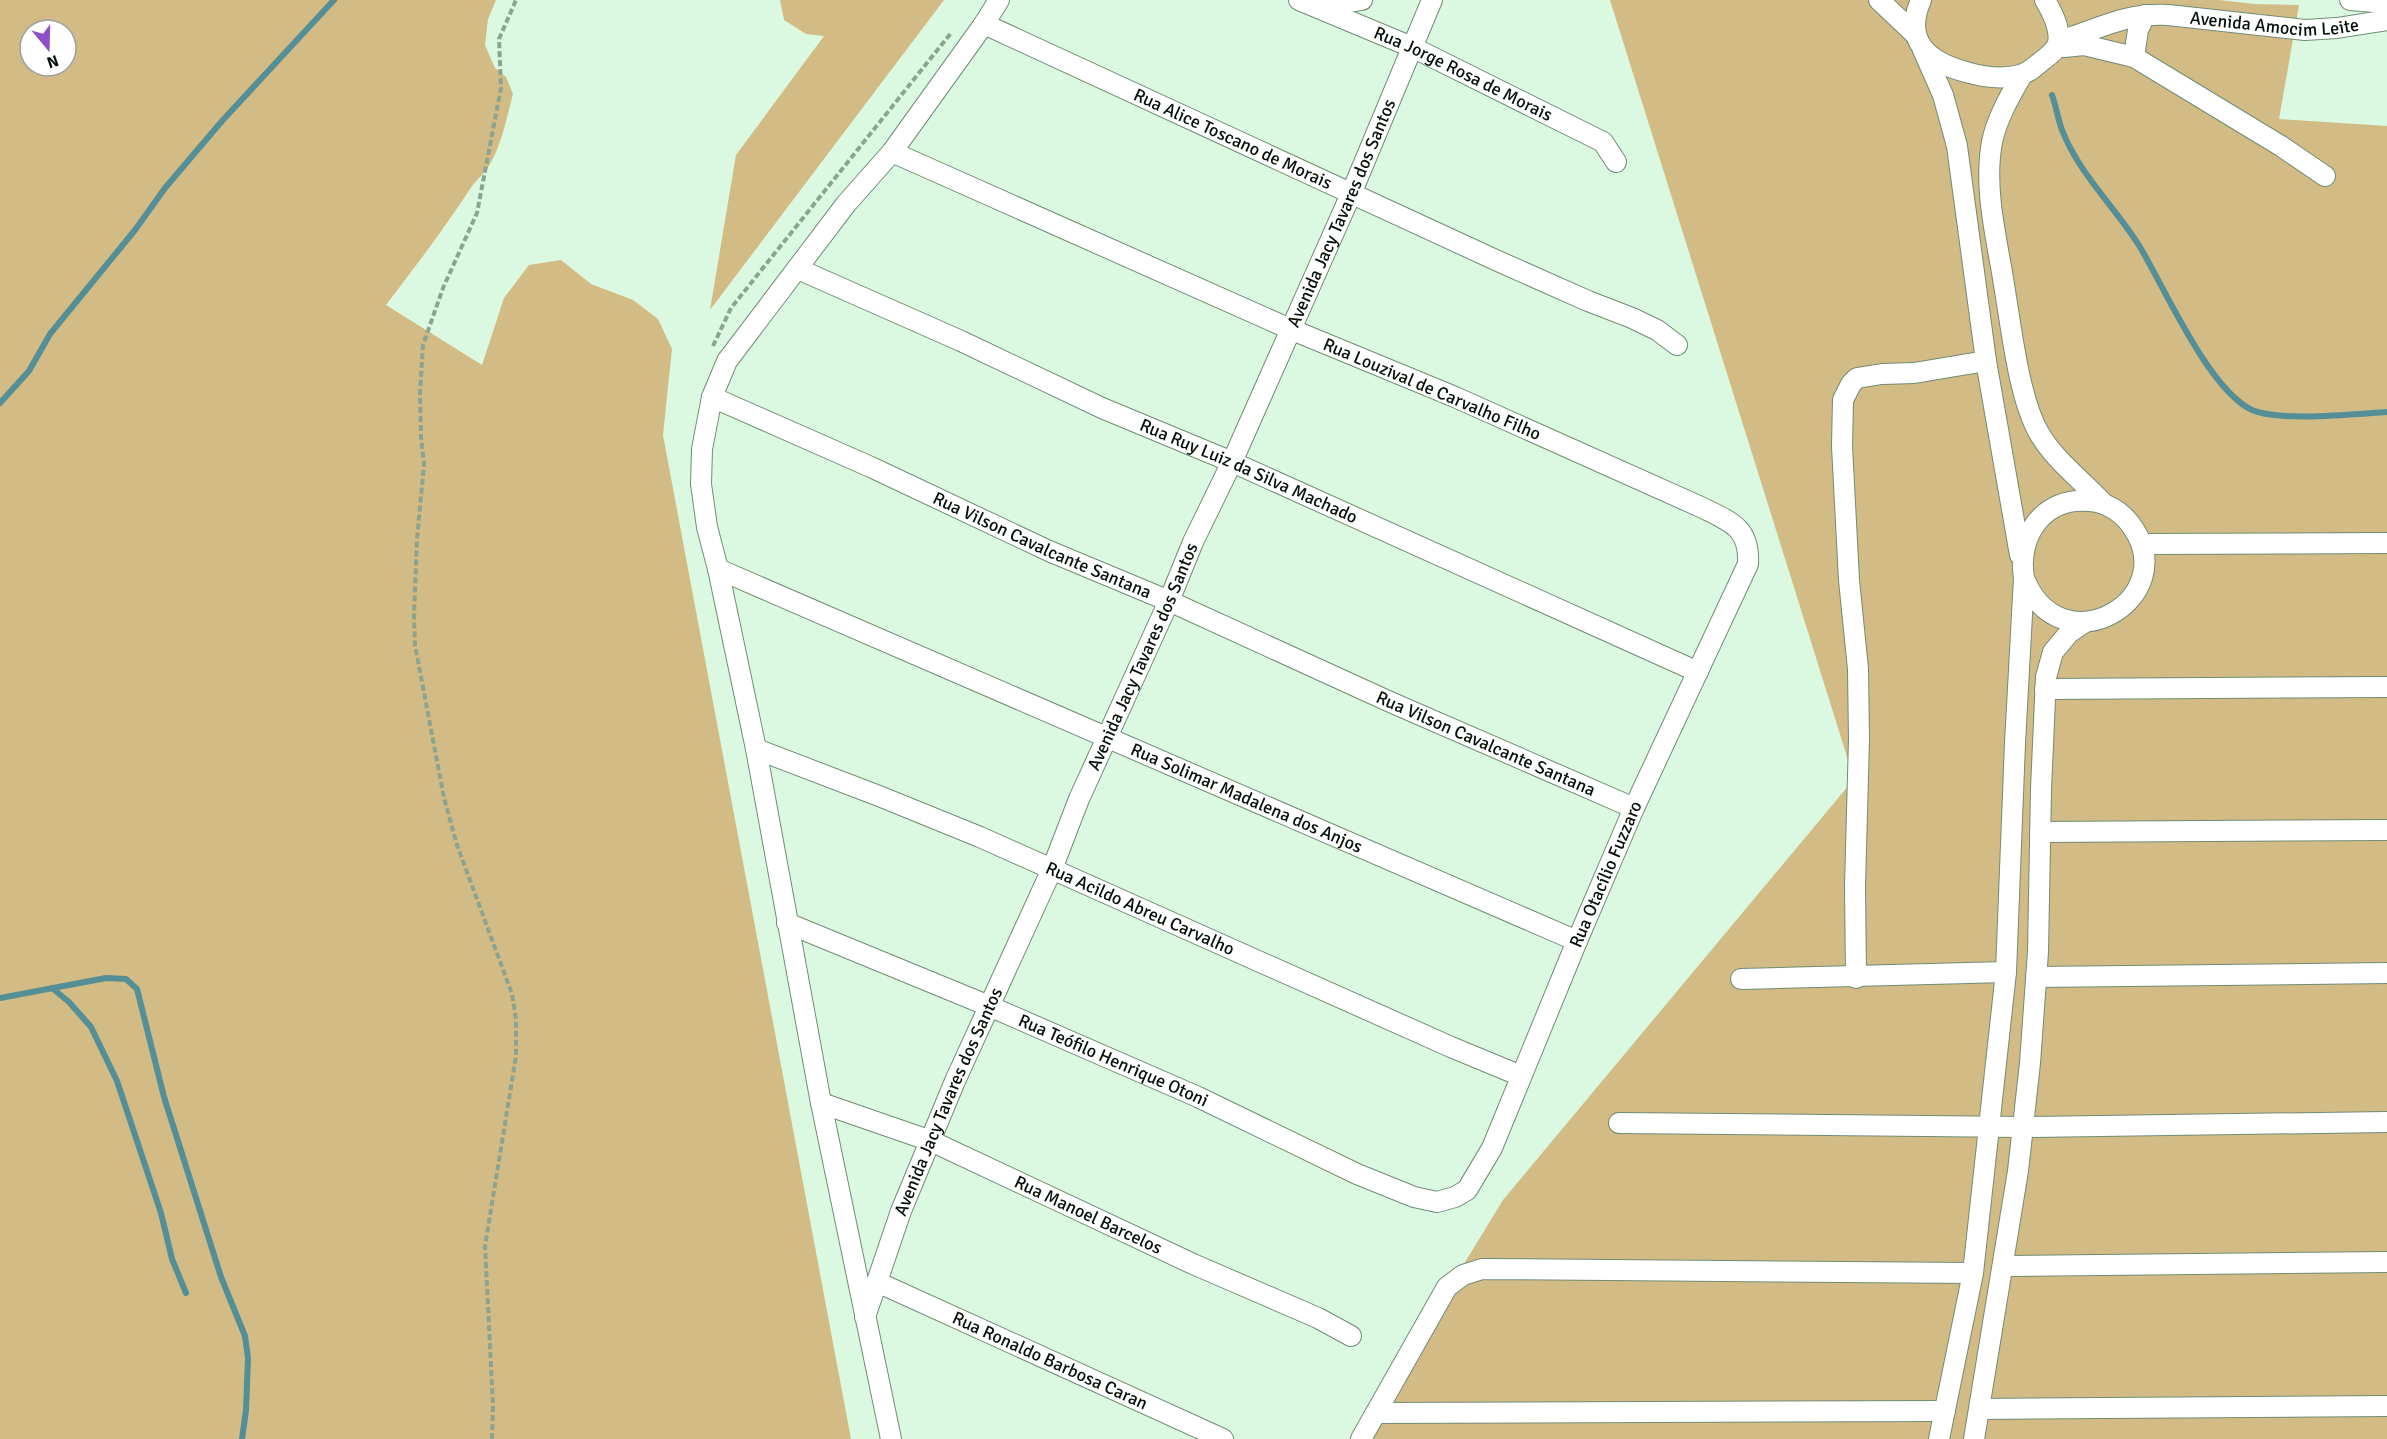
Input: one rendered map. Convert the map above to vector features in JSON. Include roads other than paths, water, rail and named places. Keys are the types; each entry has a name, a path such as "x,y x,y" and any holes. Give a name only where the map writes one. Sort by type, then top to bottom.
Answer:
{"street":[{"path":"891,1439 864,1319 787,923 756,749 707,527 701,484 702,449 712,398 727,361 846,204 892,152 999,0"},
{"path":"1302,1 1337,4 1362,0"},
{"name":"Avenida Jacy Tavares dos Santos","path":"864,1319 902,1211 955,1081 1052,869 1079,799 1170,601 1193,542 1232,462 1351,194 1414,48 1432,0"},
{"path":"1880,0 1943,65 1981,76 2001,78 2022,75"},
{"path":"1921,0 1915,23 1920,43 1943,95 1957,146 1986,361 2023,572 2037,602 2058,617 2085,622"},
{"path":"2045,0 2054,16 2057,45 2084,45 2134,57 2281,146 2325,176"},
{"path":"2337,28 2341,0"},
{"name":"Avenida Amocim Leite","path":"2350,0 2387,3"},
{"name":"Rua Jorge Rosa de Morais","path":"1302,1 1414,48 1603,142 1616,162"},
{"path":"2134,57 2138,30 2145,15"},
{"name":"Avenida Amocim Leite","path":"2022,75 2057,45 2121,19 2145,15 2168,15 2289,29 2337,28 2387,20"},
{"name":"Rua Alice Toscano de Morais","path":"984,24 1351,194 1588,301 1632,318 1656,330 1677,345"},
{"path":"2022,75 2008,100 1992,141 1990,191 2020,376 2038,432 2050,449 2104,504"},
{"name":"Rua Louzival de Carvalho Filho","path":"892,152 1290,329 1455,397 1590,457 1702,508 1740,529"},
{"name":"Rua Ruy Luiz da Silva Machado","path":"798,269 961,341 1102,408 1232,462 1698,672"},
{"path":"1856,978 1858,669 1849,580 1842,446 1843,400 1851,384 1857,378 1914,373 1986,361"},
{"name":"Rua Vilson Cavalcante Santana","path":"712,398 873,468 1049,551 1170,601 1388,701 1634,808"},
{"path":"1939,1439 1973,1273 2006,972 2023,552 2029,534 2040,518 2051,510 2076,501 2090,501 2117,510 2127,519 2142,544 2143,572 2132,598 2111,615 2085,622 2069,633 2053,652 2046,677 2036,977 2023,1127 2003,1266 1974,1439"},
{"name":"Rua Otacílio Fuzzaro","path":"1437,1202 1455,1197 1467,1190 1477,1177 1492,1148 1634,808 1748,564 1747,544 1740,529"},
{"path":"2142,544 2387,543"},
{"name":"Rua Solimar Madalena dos Anjos","path":"718,569 1577,941"},
{"path":"2046,689 2387,687"},
{"name":"Rua Acildo Abreu Carvalho","path":"756,749 879,796 1052,869 1521,1076"},
{"path":"2040,832 2387,830"},
{"name":"Rua Teófilo Henrique Otoni","path":"787,923 989,1006 1198,1097 1357,1174 1414,1197 1437,1202"},
{"path":"1741,979 1856,978 2006,972"},
{"path":"2036,977 2387,973"},
{"name":"Rua Manoel Barcelos","path":"822,1103 931,1141 1192,1264 1318,1318 1351,1336"},
{"path":"1619,1123 2023,1127 2387,1122"},
{"path":"2003,1266 2387,1262"},
{"path":"1361,1439 1447,1287 1463,1275 1482,1269 1973,1273"},
{"name":"Rua Ronaldo Barbosa Caran","path":"877,1282 1223,1439"},
{"path":"1980,1409 2387,1406"},
{"path":"1376,1413 1945,1411"}],"waterway":[{"path":"0,403 29,371 50,334 135,230 165,188 222,121 334,0"},
{"path":"2052,95 2062,130 2078,161 2140,247 2204,361 2236,399 2252,410 2280,416 2387,412"},
{"path":"0,998 106,978 126,979 137,989 164,1097 221,1277 245,1336 248,1358 246,1410 242,1439"},
{"path":"52,988 69,1002 91,1027 117,1081 161,1213 172,1259 186,1293"}]}
